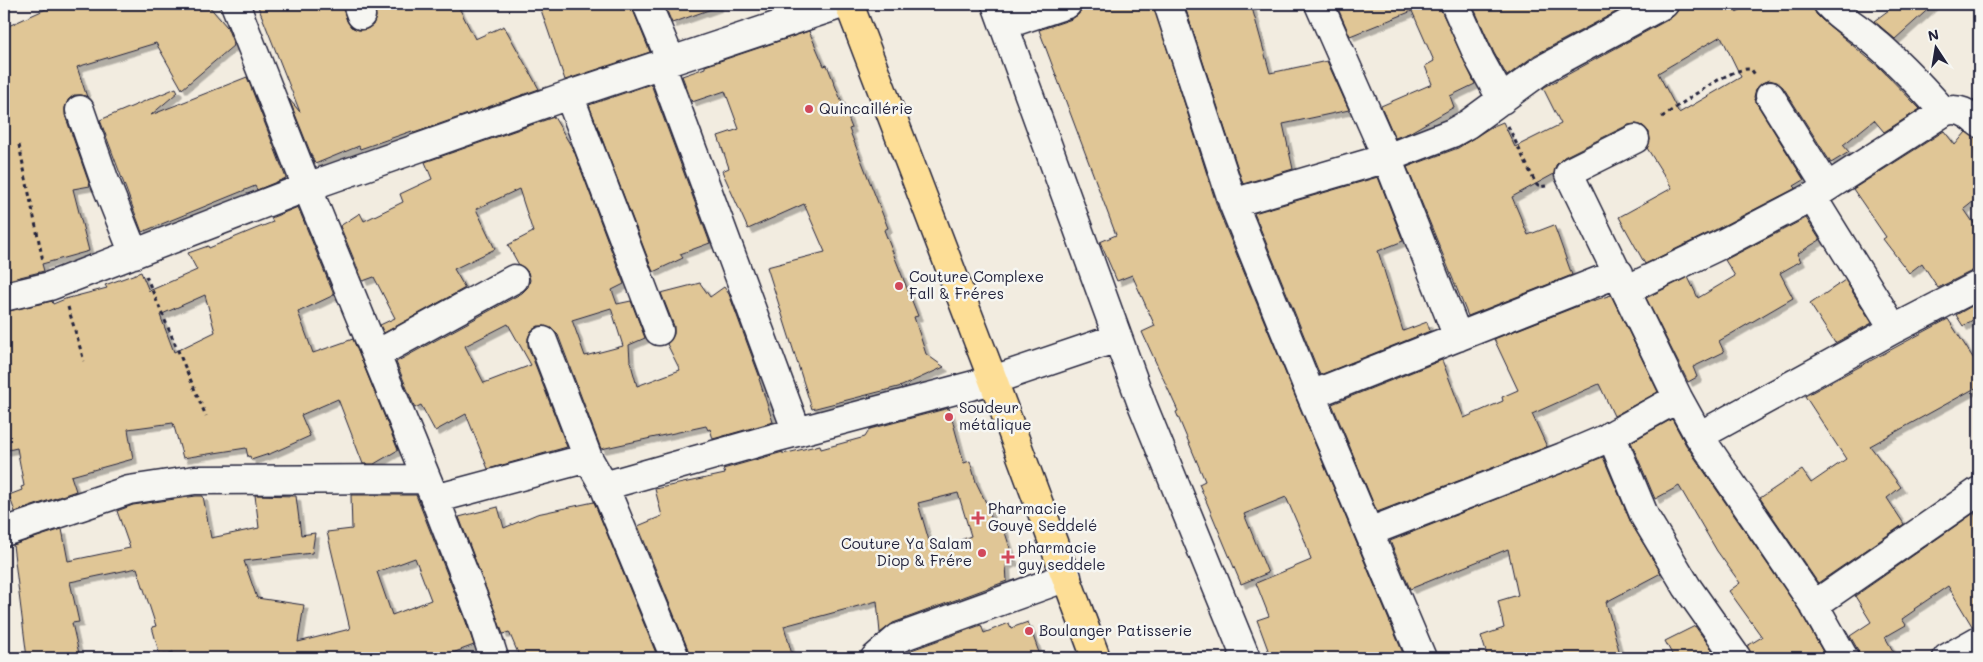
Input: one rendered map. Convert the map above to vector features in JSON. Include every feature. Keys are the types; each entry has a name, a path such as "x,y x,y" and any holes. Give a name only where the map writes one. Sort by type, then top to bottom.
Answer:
{"highway":[{"path":"849,4 993,380 1096,658"}],"street":[{"path":"235,4 481,617 482,657"},
{"path":"647,4 666,63 797,432"},
{"path":"4,297 55,284 307,186 842,4"},
{"path":"1067,4 1000,15 1117,338 1186,514 1246,658"},
{"path":"1168,4 1233,203 1311,395 1422,658"},
{"path":"1319,4 1388,158 1458,337"},
{"path":"1455,4 1499,101"},
{"path":"1233,203 1388,158 1452,133 1468,124 1543,69 1664,4"},
{"path":"1828,4 1848,23 1870,38 1912,77 1944,112"},
{"path":"569,96 659,331"},
{"path":"1770,96 1819,192 1894,329"},
{"path":"1311,395 1458,337 1622,282 1720,245 1819,192 1951,109 1960,110 1979,123"},
{"path":"80,110 104,179 135,254"},
{"path":"1635,140 1571,170 1569,174 1678,398 1699,436 1814,605 1844,658"},
{"path":"377,354 514,279"},
{"path":"1699,436 1894,329 1979,285"},
{"path":"604,486 993,380 1117,338"},
{"path":"543,340 588,458 604,486 675,658"},
{"path":"1369,532 1563,457 1611,435 1678,398"},
{"path":"1611,435 1645,517 1687,587 1737,658"},
{"path":"4,532 129,490 195,480 431,489 588,458"},
{"path":"1814,605 1979,491"},
{"path":"875,658 898,638 1067,577"},
{"path":"1947,658 1979,640"}],"path":[{"path":"1662,118 1710,86 1743,68 1751,68 1770,96"},
{"path":"1499,101 1539,187 1542,188 1569,174"},
{"path":"20,145 36,228 84,361"},
{"path":"135,254 206,416"}],"building":[{"path":"57,4 207,4 227,27 234,45 182,89 156,43 77,67 87,97 74,95 68,100 65,115 90,186 73,189 89,251 42,264 44,271 4,281 4,28"},
{"path":"257,4 342,4 347,21 351,27 359,30 367,29 373,25 376,17 374,4 457,4 475,39 504,26 539,89 414,133 412,131 360,149 359,146 315,164 289,99 300,112"},
{"path":"539,4 632,4 650,52 565,80"},
{"path":"664,4 717,4 717,7 672,23"},
{"path":"1082,4 1153,4 1218,209 1405,658 1271,658 1257,620 1269,616 1256,583 1311,560 1286,497 1244,514 1268,573 1241,584 1199,484 1205,481 1176,412 1178,411 1142,332 1155,326 1132,275 1117,281 1100,242 1116,235 1039,30 1072,19 1079,14"},
{"path":"1184,4 1251,4 1270,73 1327,61 1349,110 1283,124 1293,169 1243,184"},
{"path":"1336,4 1440,4 1475,84 1450,96 1454,107 1409,133 1395,138 1381,106 1432,84 1425,66 1434,61 1412,11 1350,36"},
{"path":"1472,4 1631,4 1535,55 1507,76 1494,53"},
{"path":"1680,4 1732,4 1736,12 1753,4 1813,4 1816,14 1822,20 1879,67 1920,109 1884,132 1874,120 1843,145 1849,152 1831,163 1783,87 1777,82 1769,80 1762,83 1756,89 1754,97 1757,104 1804,180 1794,186 1796,188 1645,264 1619,217 1672,188 1647,148 1650,140 1649,132 1643,126 1636,124 1628,125 1564,157 1556,165 1554,174 1512,197 1528,235 1554,225 1572,275 1468,316 1407,167 1458,148 1491,127 1503,122 1515,147 1561,124 1543,88 1671,18 1677,12","holes":["1721,36 1741,77 1679,113 1658,73"]},
{"path":"1897,4 1934,4 1895,39 1874,21"},
{"path":"809,31 824,66 827,65 852,128 849,129 888,228 884,230 918,316 914,317 926,354 944,367 902,386 812,409 767,267 825,252 804,204 748,229 722,171 729,168 718,136 739,129 725,91 692,102 682,76 705,68 705,66"},
{"path":"247,77 286,178 257,190 255,186 142,232 100,120 176,88 178,92 151,115"},
{"path":"651,84 710,243 680,254 683,258 653,272 589,105"},
{"path":"554,117 574,151 624,284 612,290 617,304 631,301 645,338 629,345 630,361 637,386 680,370 667,344 674,334 674,326 661,293 700,283 710,297 724,287 729,294 760,378 773,422 713,439 710,429 708,430 706,426 601,449 558,335 552,329 538,326 531,331 528,338 528,346 567,447 488,469 466,414 435,431 421,405 415,408 396,362 522,293 528,287 530,280 528,272 519,265 508,245 533,232 519,189 476,209 495,249 454,269 465,288 384,333 380,325 395,318 374,277 363,281 340,226 360,213 364,221 403,202 400,194 432,179 425,162","holes":["611,308 623,346 585,356 572,320","508,324 531,365 484,383 465,346"]},
{"path":"1944,131 1955,145 1966,132 1979,138 1979,197 1964,209 1979,231 1979,269 1938,288 1922,263 1909,273 1883,239 1886,237 1853,189"},
{"path":"1378,177 1403,241 1378,251 1403,331 1427,322 1430,331 1320,375 1254,213"},
{"path":"298,207 334,295 298,312 313,353 353,339 398,450 374,464 363,464 338,399 301,415 310,436 251,460 250,456 248,457 246,448 183,458 173,423 128,429 133,459 71,476 76,491 15,512 9,495 22,490 21,487 24,486 17,448 4,451 4,312 52,301 53,304 107,288 105,285 141,272 149,291 197,270 188,253 208,246 209,248 273,222 271,218","holes":["205,295 215,332 174,352 160,315"]},
{"path":"1806,218 1820,240 1797,254 1801,261 1780,273 1793,298 1719,341 1724,352 1693,367 1697,377 1688,382 1646,298 1688,277 1698,298 1735,276 1725,260"},
{"path":"1845,280 1872,323 1835,343 1810,304"},
{"path":"1611,295 1658,392 1614,416 1599,384 1532,414 1547,447 1377,512 1332,404 1442,360 1464,418 1503,401 1502,397 1518,390 1494,339"},
{"path":"1979,302 1979,316 1963,326 1956,315"},
{"path":"1948,319 1979,367 1979,386 1870,446 1901,487 1887,498 1904,524 1818,583 1760,498 1802,470 1811,483 1846,459 1805,396"},
{"path":"949,408 964,463 970,461 994,528 1003,526 1014,561 1006,565 1007,581 893,623 880,633 877,601 784,626 793,658 690,658 638,526 662,516 655,489 725,474 723,469 783,452 783,454 820,445 821,449 865,437 870,429","holes":["958,493 971,536 932,551 918,503"]},
{"path":"1672,419 1686,445 1801,613 1823,652 1813,658 1752,658 1747,646 1762,637 1729,591 1740,583 1717,551 1679,486 1655,499 1631,442"},
{"path":"1603,457 1631,523 1661,573 1606,602 1621,658 1488,658 1481,636 1504,628 1498,601 1518,595 1508,549 1410,589 1390,541"},
{"path":"255,495 296,496 301,535 315,533 312,553 244,561 257,598 304,605 298,642 350,629 327,532 352,529 351,495 416,495 474,645 439,658 175,658 173,652 160,656 152,627 156,626 137,568 70,582 79,622 72,623 80,658 27,658 13,545 62,529 68,561 130,548 117,511 133,505 196,496 203,496 211,538 259,528","holes":["415,558 431,600 392,615 377,572"]},
{"path":"594,502 658,658 520,658 509,632 503,634 459,517 498,507 504,528 537,514"},
{"path":"1974,513 1979,521 1979,624 1972,626 1948,586 1902,619 1906,625 1885,637 1897,658 1860,658 1850,636 1871,622 1855,596"},
{"path":"1028,622 1041,658 899,658 906,652 981,625 984,633 1009,623 1011,628"},
{"path":"1695,626 1718,658 1674,658 1665,641"}],"place":[{"name":"Quincaillérie","path":"809,109"},
{"name":"Couture Complexe Fall & Fréres","path":"899,286"},
{"name":"Soudeur métalique","path":"949,417"},
{"name":"Pharmacie Gouye Seddelé","path":"978,518"},
{"name":"Couture Ya Salam Diop & Frére","path":"982,553"},
{"name":"pharmacie guy seddele","path":"1008,557"},
{"name":"Boulanger Patisserie","path":"1029,631"}]}
